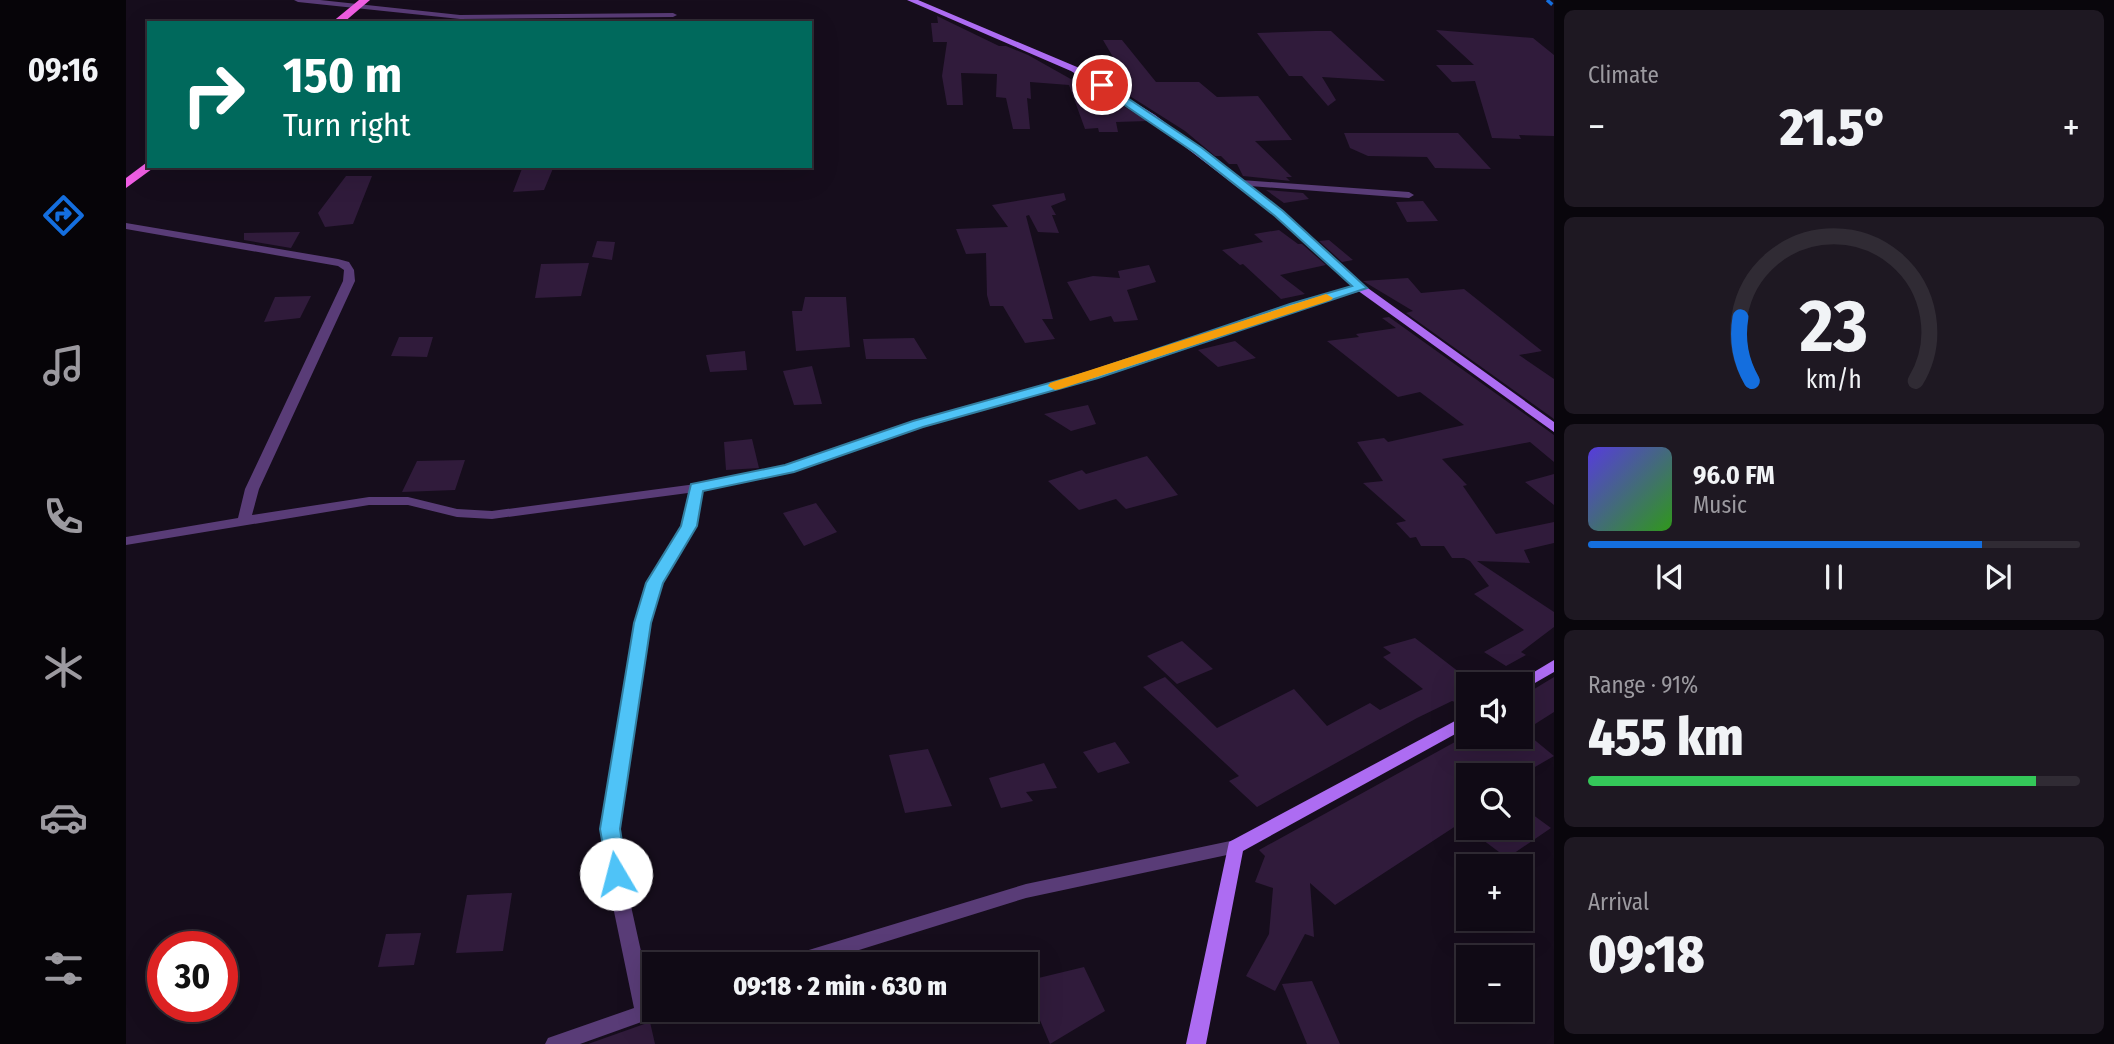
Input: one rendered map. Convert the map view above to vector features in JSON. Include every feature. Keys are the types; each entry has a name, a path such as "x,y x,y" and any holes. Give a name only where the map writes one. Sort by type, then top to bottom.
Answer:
{"main road":[{"path":"338,21 361,3"},
{"path":"126,184 147,168"}],"street":[{"path":"298,0 361,3 481,18 673,15"},
{"path":"911,0 1074,69 1152,117 1279,214 1361,288 1554,428"},
{"path":"1241,184 1277,184 1409,195"},
{"path":"126,226 168,230 288,256 335,261 345,264 349,270 349,281 252,489 244,521"},
{"path":"126,541 369,501 408,501 457,513 492,515 696,488 788,469 918,424 1094,375 1283,310 1361,288"},
{"path":"642,980 620,897 610,829 643,623 654,583 689,526 696,488"},
{"path":"1533,678 1554,664"},
{"path":"828,952 1026,891 1235,847 1456,727"},
{"path":"1196,1044 1235,847"},
{"path":"555,1044 642,1013"}],"building":[{"path":"937,16 999,46 1028,55 1085,87 1092,87 1148,121 1116,122 1118,132 1099,132 1098,128 1085,129 1069,85 1030,82 1031,99 1027,98 1030,129 1013,129 1006,98 996,97 997,74 961,73 963,105 947,105 942,76 947,42 933,42 931,23 938,23"},
{"path":"1436,30 1533,38 1554,55 1554,136 1519,135 1521,139 1492,138 1475,81 1452,82 1436,65 1474,65"},
{"path":"1331,31 1385,81 1322,77 1336,100 1328,106 1302,76 1289,76 1257,33"},
{"path":"1103,40 1122,40 1156,82 1199,82 1217,97 1258,96 1292,140 1255,141 1292,177 1286,177 1290,181 1243,176 1237,164 1229,164 1221,156 1215,156 1185,131 1114,86 1130,86"},
{"path":"1344,133 1458,133 1491,169 1435,168 1427,157 1368,156 1350,148"},
{"path":"522,168 553,168 544,190 513,192"},
{"path":"346,176 372,176 353,224 325,227 318,213"},
{"path":"1266,190 1303,193 1309,199 1284,203"},
{"path":"1064,193 1066,200 1051,206 1056,215 1052,215 1059,233 1038,232 1029,215 1026,216 1053,319 1042,319 1055,339 1025,343 1003,306 990,306 987,295 986,253 966,254 956,229 1008,227 992,205"},
{"path":"1423,201 1438,221 1407,222 1396,202"},
{"path":"1279,230 1302,244 1326,265 1280,275 1305,294 1281,299 1243,264 1240,265 1222,250 1263,242 1254,234"},
{"path":"300,232 291,248 244,240 244,233"},
{"path":"1329,240 1353,260 1342,262 1319,241"},
{"path":"597,241 615,242 612,260 592,257"},
{"path":"589,263 581,296 535,298 541,264"},
{"path":"1149,265 1156,282 1127,290 1138,320 1114,322 1111,316 1090,321 1067,282 1093,276 1120,278 1118,271"},
{"path":"1408,278 1421,293 1464,289 1542,351 1519,355 1554,379 1554,419 1406,313 1413,311 1363,281"},
{"path":"311,296 300,318 264,322 275,297"},
{"path":"805,297 846,297 850,347 796,351 792,311 802,311"},
{"path":"1389,317 1554,435 1554,462 1530,442 1442,459 1467,485 1463,486 1496,534 1554,522 1554,543 1524,550 1530,563 1477,561 1554,612 1554,627 1521,652 1526,655 1506,666 1484,652 1524,630 1474,594 1489,586 1470,561 1452,558 1444,546 1421,546 1416,537 1410,538 1396,523 1406,521 1363,483 1383,481 1357,442 1384,438 1388,442 1464,425 1420,392 1398,397 1327,341 1396,328 1382,318"},
{"path":"399,337 433,337 427,357 391,356"},
{"path":"914,338 927,359 866,359 863,339"},
{"path":"1235,341 1256,358 1218,367 1198,350"},
{"path":"745,351 747,370 710,372 706,355"},
{"path":"812,366 822,404 794,405 783,371"},
{"path":"1088,405 1096,424 1071,431 1044,414"},
{"path":"752,439 759,468 726,470 724,442"},
{"path":"1147,456 1178,495 1126,509 1116,499 1079,510 1048,481 1082,470 1086,474"},
{"path":"465,460 455,490 402,492 417,461"},
{"path":"1554,474 1554,505 1525,482"},
{"path":"816,503 837,532 804,546 783,513"},
{"path":"1415,638 1459,672 1456,672 1455,702 1417,718 1257,807 1229,781 1239,776 1143,687 1165,677 1217,728 1294,689 1327,726 1370,703 1380,710 1423,689 1383,657 1391,653 1383,647"},
{"path":"1182,641 1213,669 1177,684 1147,656"},
{"path":"1554,677 1554,712 1533,725 1533,690"},
{"path":"1533,739 1554,756 1533,768 1533,763 1456,763 1456,826 1335,905 1310,883 1314,937 1305,934 1275,991 1246,976 1269,934 1273,888 1255,882 1265,856 1259,850 1456,741 1456,749 1533,749"},
{"path":"1115,742 1130,763 1098,773 1083,752"},
{"path":"928,749 952,806 905,813 889,755"},
{"path":"1044,763 1057,788 1026,792 1033,801 1001,808 989,778"},
{"path":"1533,815 1551,828 1513,854 1502,854 1483,840 1533,840"},
{"path":"512,893 503,951 456,953 467,895"},
{"path":"421,933 414,965 378,967 386,934"},
{"path":"1084,967 1105,1011 1050,1044 1038,1016 1038,978"},
{"path":"1312,981 1340,1044 1307,1044 1282,984"},
{"path":"650,1022 655,1044 588,1044"}],"railway":[{"path":"1547,0 1554,6"}],"slow traffic":[{"path":"1055,386 1326,298"}],"route":[{"path":"616,874 610,829 643,623 654,583 689,526 696,488 788,469 918,424 1094,375 1295,306 1361,288 1279,214 1198,150 1102,85"}]}
